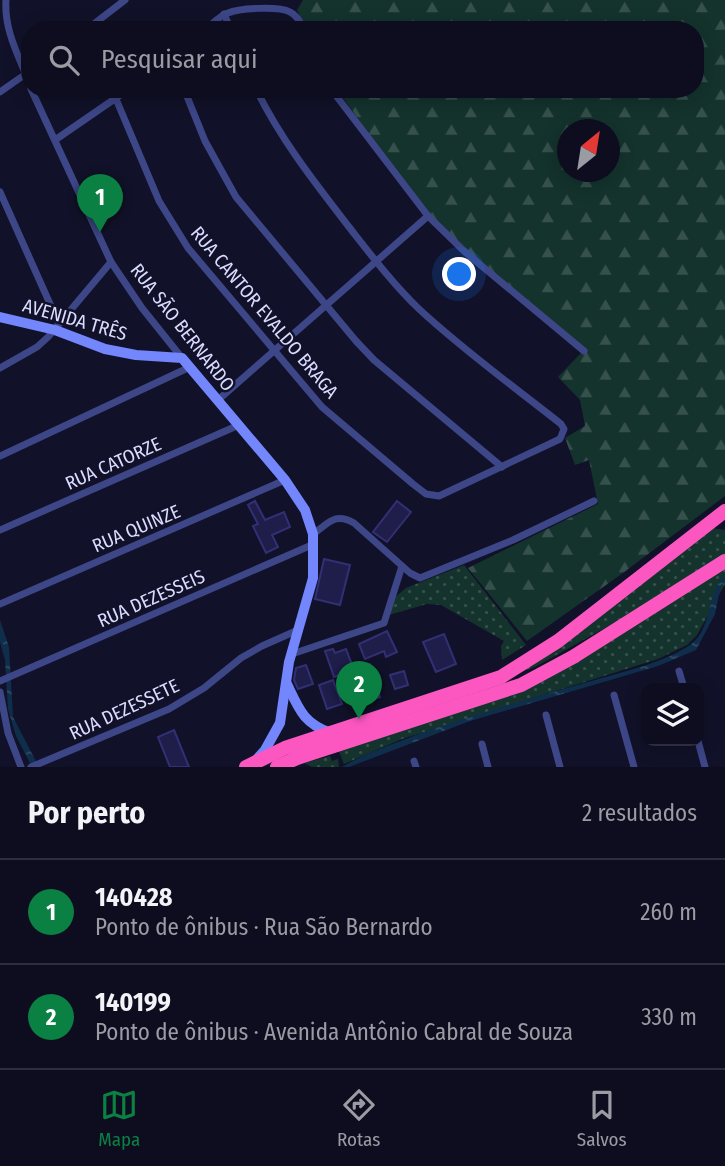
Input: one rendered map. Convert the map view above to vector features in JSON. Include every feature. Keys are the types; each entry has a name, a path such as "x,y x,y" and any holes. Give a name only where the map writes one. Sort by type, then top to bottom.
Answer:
{"highway":[{"path":"249,765 285,748 501,677 558,641 725,511"},
{"path":"701,528 725,528"},
{"path":"277,767 297,758 521,685 573,657 725,561"}],"street":[{"name":"RUA SÃO BERNARDO","path":"6,0 8,29 21,57"},
{"path":"98,21 125,0"},
{"path":"216,21 224,14 241,9 283,9 295,15 299,21"},
{"path":"224,14 227,21"},
{"path":"0,92 21,77"},
{"name":"RUA SÃO BERNARDO","path":"36,98 111,262 135,299 285,481 305,510 313,539"},
{"path":"188,98 225,180 326,306 374,360 502,467 561,439 564,429 561,424 449,336 417,307 376,261 307,173 261,98"},
{"path":"338,98 428,216 465,252 583,351"},
{"path":"55,140 116,99"},
{"name":"RUA CANTOR EVALDO BRAGA","path":"116,99 171,223 188,248 322,407 413,484 433,496 446,493 502,467"},
{"path":"0,192 57,327"},
{"path":"218,400 428,216"},
{"path":"0,368 37,347 111,262"},
{"name":"AVENIDA TRÊS","path":"0,317 57,327 74,339 105,349 136,355 182,358"},
{"path":"0,456 190,367"},
{"name":"RUA CATORZE","path":"0,530 239,425"},
{"name":"RUA QUINZE","path":"1,604 285,481"},
{"path":"292,654 384,623 402,566 415,577 424,578 513,540 594,501"},
{"name":"RUA DEZESSEIS","path":"2,680 313,539 336,518 345,517 354,523 402,566"},
{"path":"249,765 265,750 280,723 292,654 313,578 313,539"},
{"name":"RUA DEZESSETE","path":"31,767 169,709 204,688 241,658 298,630"},
{"path":"679,671 683,683"},
{"path":"287,684 303,716 311,724 331,733"},
{"path":"0,692 8,733 22,767"},
{"path":"614,695 634,767"},
{"path":"546,715 560,767"},
{"path":"482,744 488,767"},
{"path":"699,746 705,767"}],"green space":[{"path":"303,0 725,0 725,496 527,641 468,568 598,504 589,460 575,465 565,438 585,426 580,400 558,377 581,353 467,255 427,216 343,98 704,98 704,21 302,21 297,10"},
{"path":"711,528 725,530 725,559 535,667 509,676"},
{"path":"464,565 526,645 502,660 501,646 504,641 441,605 427,604 389,615 395,597 406,588"},
{"path":"725,568 725,584 697,635 687,645 658,659 402,739 344,764 338,749 521,688"},
{"path":"330,756 332,761 338,759 339,767 312,767 304,763"}],"water":[{"path":"725,575 715,614 696,650 658,666 470,721 349,767 342,767 438,727 668,657 690,645 703,630 715,591"},
{"path":"0,620 9,647 13,717 39,767 32,767 16,736 8,709"}],"building":[{"path":"255,501 265,520 284,512 290,527 272,535 278,547 266,553 253,526 258,524 248,505"},
{"path":"397,501 411,512 387,542 373,532"},
{"path":"324,559 350,565 340,605 315,599"},
{"path":"387,631 397,652 386,657 384,651 365,659 359,644"},
{"path":"444,634 456,664 436,672 423,642"},
{"path":"333,649 335,653 346,649 354,670 334,677 325,651"},
{"path":"370,664 380,697 367,701 358,667"},
{"path":"306,665 313,684 298,689 294,680 296,668"},
{"path":"404,671 408,685 395,689 390,675"},
{"path":"333,680 342,704 327,709 319,685"},
{"path":"174,730 189,767 170,767 158,737"}],"place":[{"name":"140428","path":"100,232"},
{"name":"140199","path":"359,719"}]}
